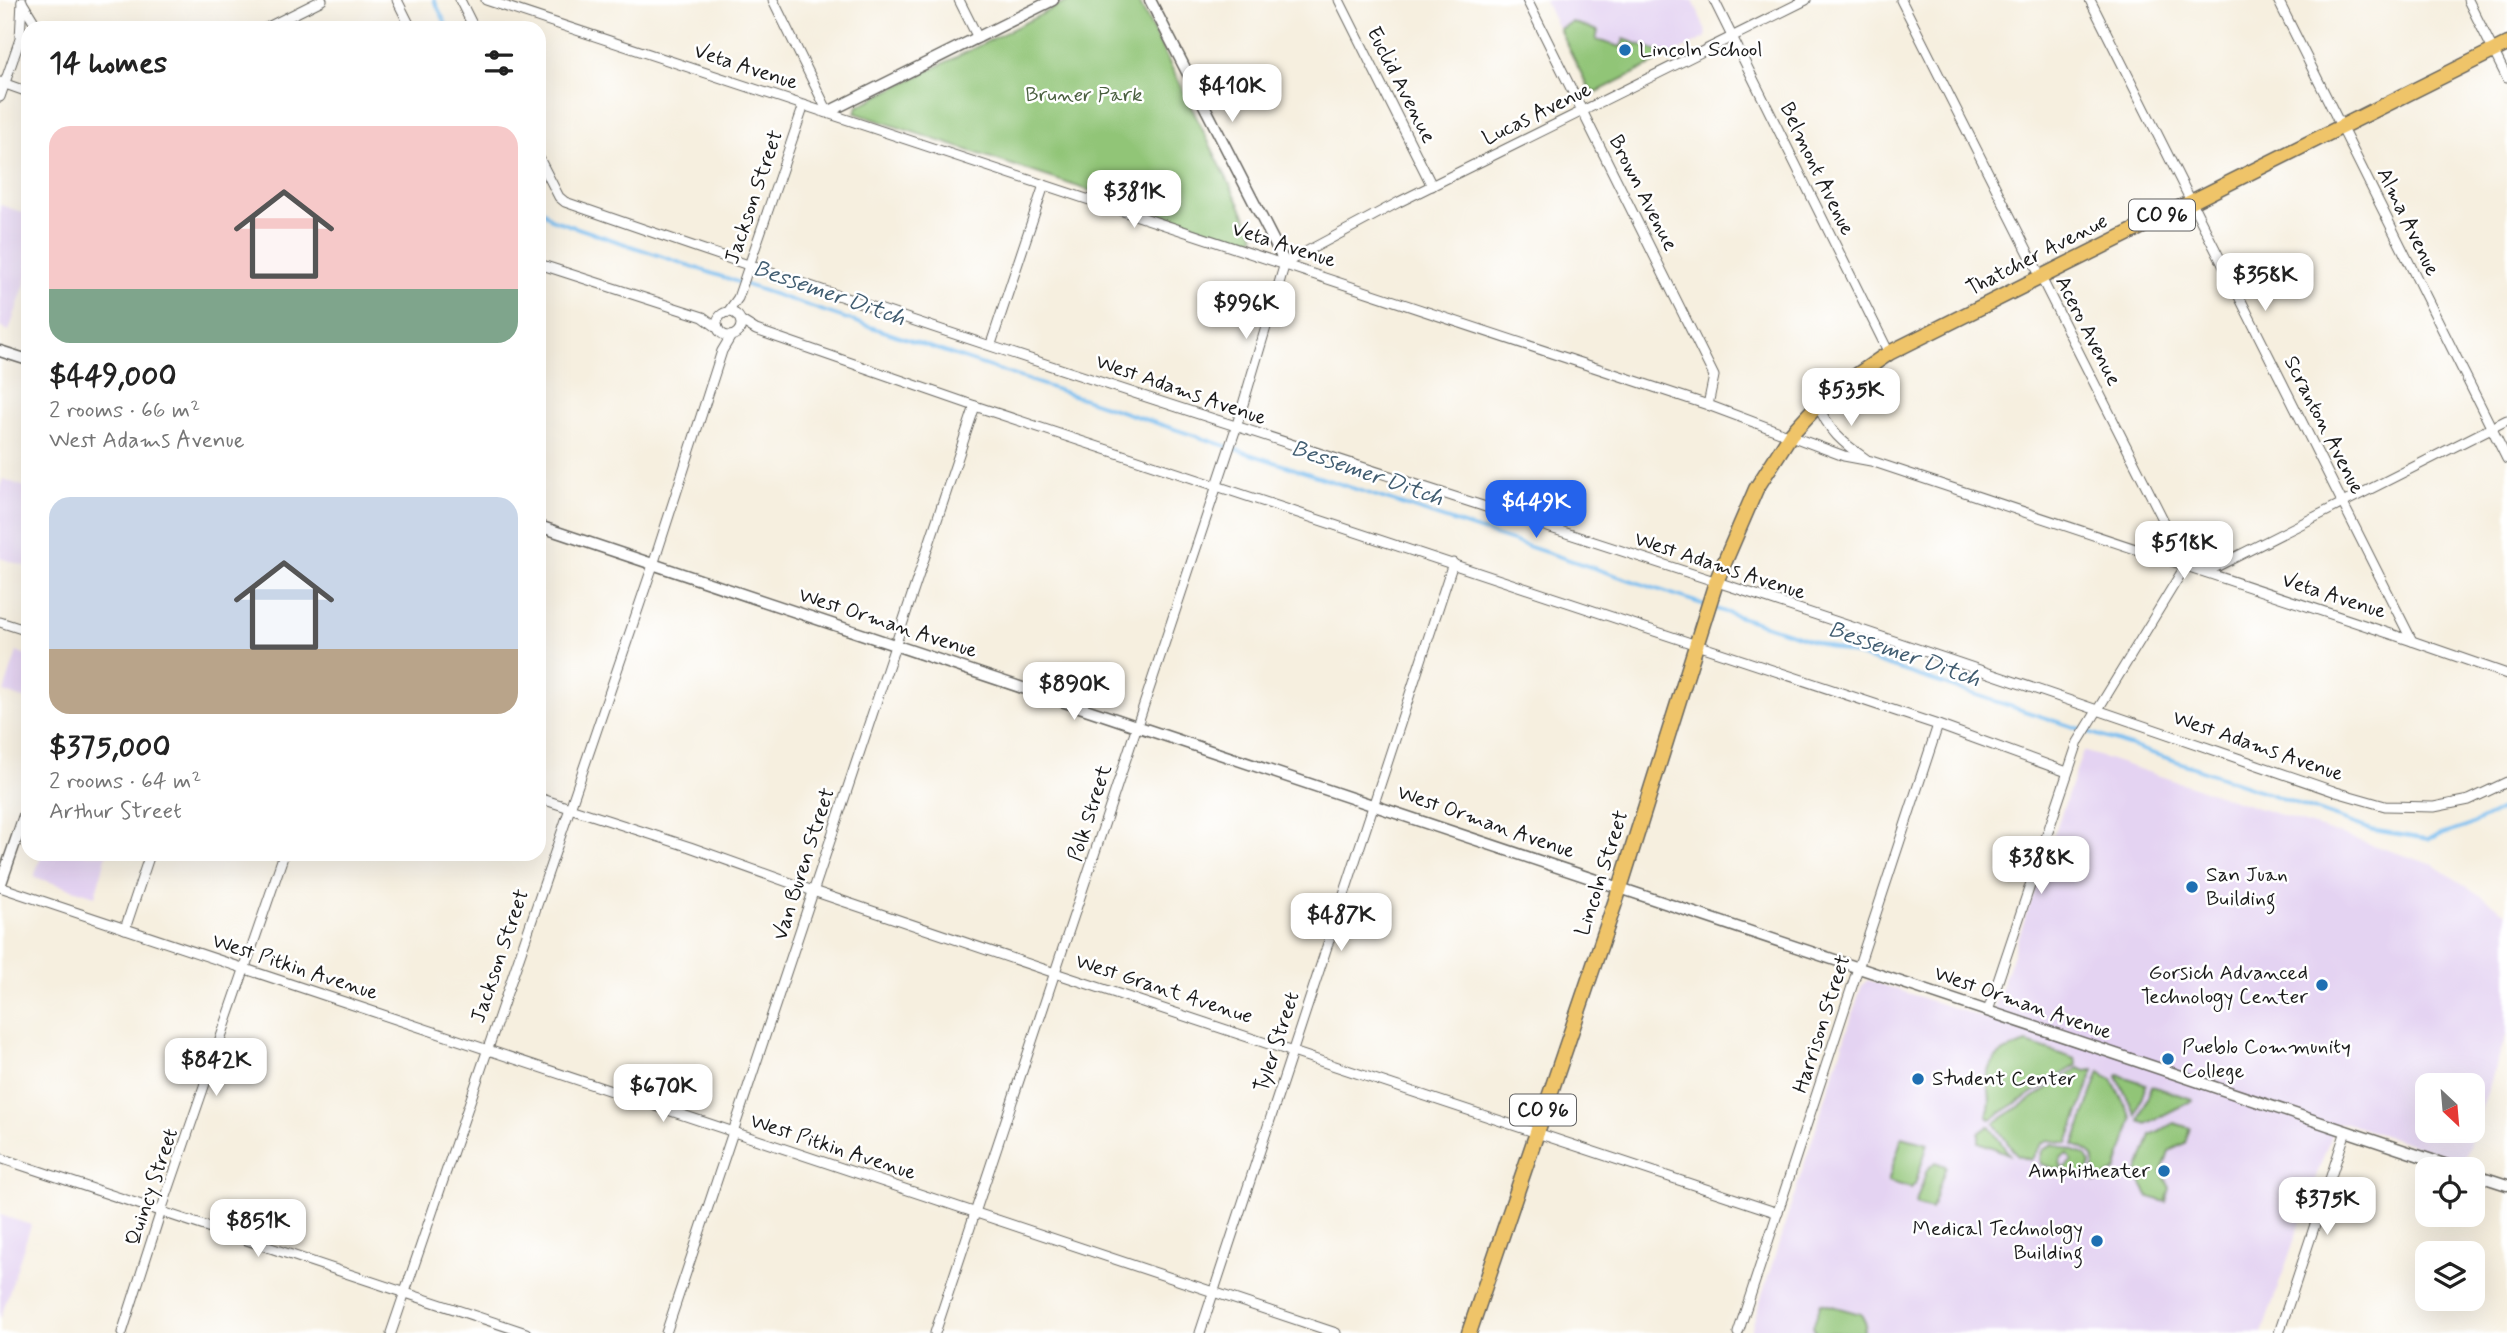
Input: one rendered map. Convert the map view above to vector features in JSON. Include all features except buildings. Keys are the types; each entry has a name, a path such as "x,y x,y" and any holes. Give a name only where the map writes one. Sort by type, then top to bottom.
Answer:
{"main road":[{"name":"Thatcher Avenue","path":"1791,435 1835,389 1889,353 2500,48"},
{"name":"Lincoln Street","path":"1469,1333 1620,888 1714,589 1756,489 1791,435"}],"street":[{"path":"279,21 322,0"},
{"path":"397,0 408,21"},
{"path":"460,0 470,21"},
{"name":"Veta Avenue","path":"486,0 1285,263 1708,405 1791,435 1816,447 1871,461 2507,674"},
{"path":"773,0 828,112 1053,0"},
{"path":"959,0 978,37"},
{"path":"1150,0 1285,263"},
{"name":"Euclid Avenue","path":"1339,0 1432,186"},
{"name":"Brown Avenue","path":"1527,0 1714,376 1708,405"},
{"name":"Belmont Avenue","path":"1714,0 1889,353"},
{"name":"Lucas Avenue","path":"1285,263 1368,217 1806,0"},
{"name":"Acero Avenue","path":"1901,0 2186,565"},
{"name":"Scranton Avenue","path":"2090,0 2412,641"},
{"name":"Alma Avenue","path":"2278,0 2507,460"},
{"path":"2468,0 2500,48 2507,78"},
{"path":"22,1 34,21"},
{"path":"0,97 2,83 20,39 22,1"},
{"path":"2,83 21,90"},
{"name":"Jackson Street","path":"391,1333 653,565 748,266 804,105"},
{"name":"West Adams Avenue","path":"546,172 559,197 565,202 748,266 991,344 1714,589 2098,710 2336,792 2385,806 2434,807 2469,800 2507,782"},
{"path":"991,344 1044,185"},
{"name":"Polk Street","path":"935,1333 1236,428 1285,263"},
{"path":"546,266 702,317 756,330 1217,486 1699,639 2067,772"},
{"path":"0,351 21,358"},
{"name":"Veta Avenue","path":"1818,404 1823,419 1831,430 1871,461"},
{"name":"Van Buren Street","path":"666,1333 975,406"},
{"path":"2206,572 2507,420"},
{"name":"West Orman Avenue","path":"546,528 2423,1157"},
{"name":"Tyler Street","path":"1200,1333 1453,563"},
{"path":"1987,1011 2078,742 2186,565"},
{"path":"0,622 21,629"},
{"name":"Harrison Street","path":"1738,1333 1938,725"},
{"name":"West Grant Avenue","path":"546,800 1293,1050 1535,1134 1778,1213"},
{"path":"0,886 21,825"},
{"path":"125,929 148,861"},
{"name":"Quincy Street","path":"122,1333 161,1211 282,861"},
{"name":"West Pitkin Avenue","path":"0,886 1336,1333"},
{"path":"2279,1333 2346,1131"},
{"path":"0,1158 526,1333"},
{"path":"2485,1178 2507,1185"}],"shaded area":[{"name":"Lincoln School","path":"1544,0 1693,0 1707,34 1705,38 1597,92 1589,89"},
{"path":"0,205 21,212 21,296 9,331 0,327"},
{"path":"3,479 21,485 21,565 0,558 0,487"},
{"path":"17,652 21,653 21,698 4,692"},
{"name":"Pueblo Community College","path":"2083,751 2434,865 2507,913 2507,1033 2485,1098 2485,1073 2415,1073 2415,1143 2470,1143 2465,1157 2452,1157 2346,1123 2335,1123 2262,1333 1750,1333 1862,985 1868,980 1990,1020"},
{"path":"40,861 105,861 95,896 34,877"},
{"path":"0,1215 31,1225 0,1320"}],"green space":[{"name":"Bruner Park","path":"1070,0 1138,0 1255,235 1251,244 855,113 858,106"},
{"path":"1572,22 1598,31 1596,40 1621,47 1624,39 1660,52 1655,63 1597,92 1589,89 1559,29"},
{"path":"2027,1043 2076,1059 2077,1065 1991,1119 1987,1115 1990,1102 1990,1066 2005,1051"},
{"path":"2079,1068 2085,1071 2094,1070 2068,1143 2048,1140 2041,1144 2031,1160 2017,1156 1994,1123"},
{"path":"2100,1071 2112,1079 2132,1119 2116,1171 2096,1182 2092,1179 2093,1157 2074,1145"},
{"path":"2119,1075 2146,1084 2136,1115 2117,1077"},
{"path":"2152,1086 2193,1100 2146,1124 2139,1121"},
{"path":"2174,1123 2190,1128 2185,1143 2169,1151 2162,1172 2170,1188 2166,1202 2149,1197 2137,1175 2151,1135"},
{"path":"1989,1126 2009,1154 1979,1142 1979,1133"},
{"path":"1902,1137 1928,1144 1915,1184 1911,1188 1888,1181"},
{"path":"2053,1144 2086,1155 2090,1164 2087,1176 2082,1178 2064,1171 2072,1161 2068,1154 2061,1157 2060,1170 2041,1164 2043,1149"},
{"path":"1935,1162 1946,1166 1931,1209 1915,1204 1927,1170"},
{"path":"1821,1303 1861,1314 1866,1324 1863,1333 1816,1333 1813,1326"}],"waterway":[{"name":"Bessemer Ditch","path":"434,0 444,21"},
{"name":"Bessemer Ditch","path":"546,214 551,219 1705,605"},
{"name":"Bessemer Ditch","path":"1713,608 2173,760 2372,830 2427,839 2466,827 2507,807"}],"place":[{"name":"Lincoln School","path":"1625,50"},
{"name":"San Juan Building","path":"2192,887"},
{"name":"Gorsich Advanced Technology Center","path":"2322,985"},
{"name":"Pueblo Community College","path":"2168,1059"},
{"name":"Student Center","path":"1918,1079"},
{"name":"Amphitheater","path":"2164,1171"},
{"name":"Medical Technology Building","path":"2097,1241"}]}
